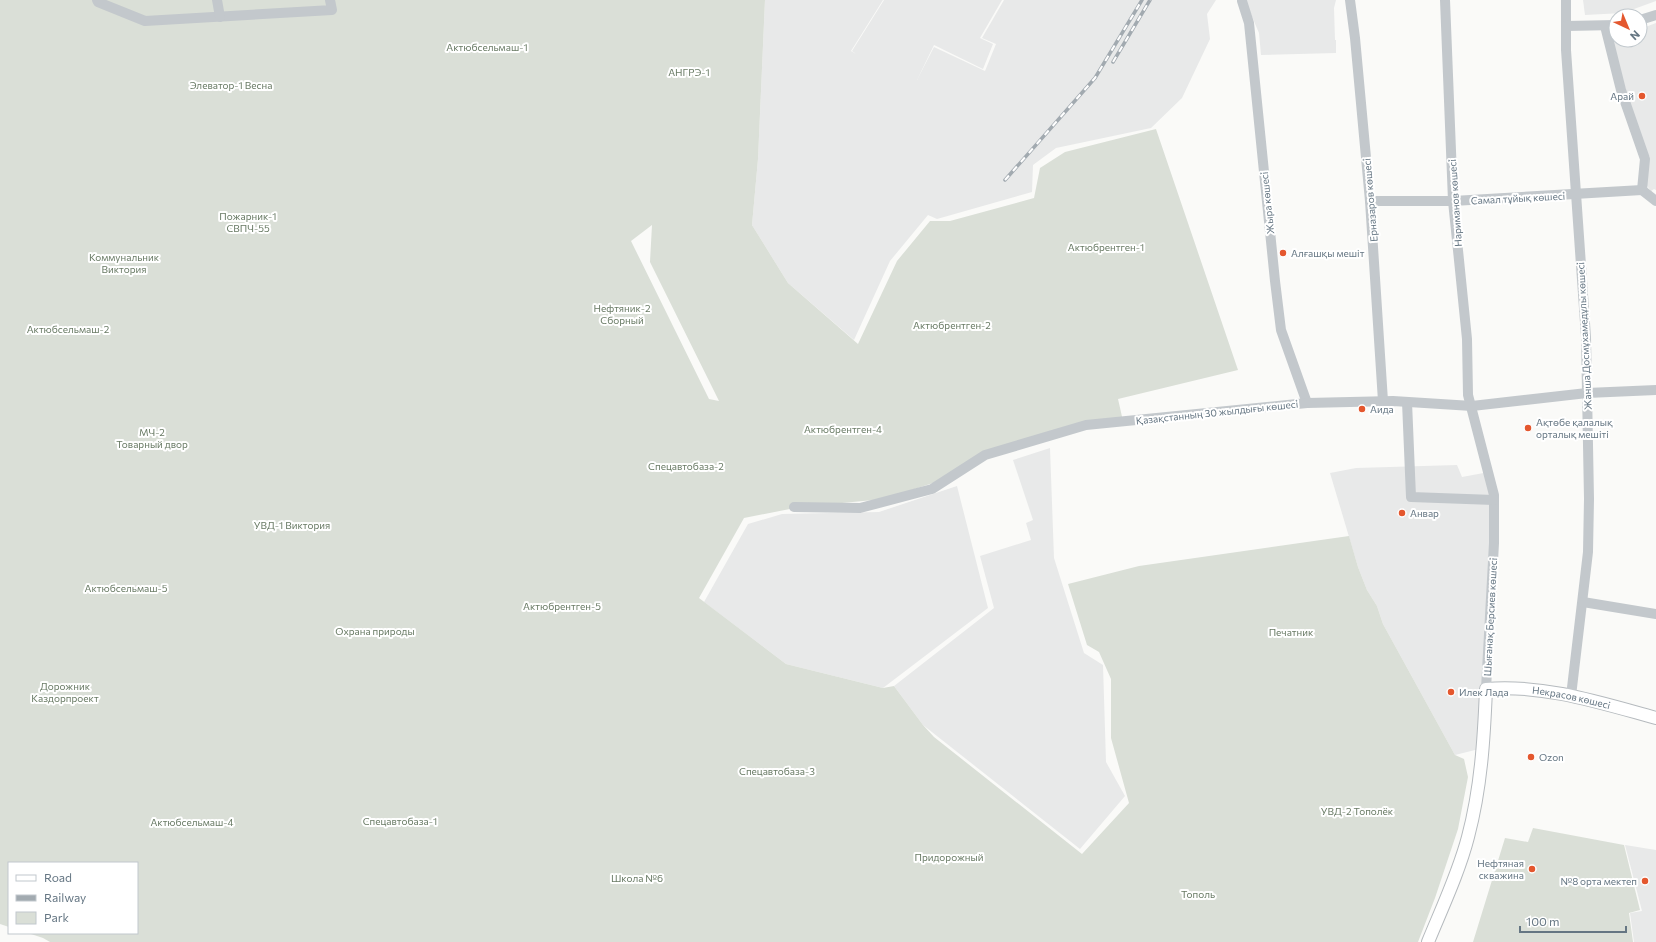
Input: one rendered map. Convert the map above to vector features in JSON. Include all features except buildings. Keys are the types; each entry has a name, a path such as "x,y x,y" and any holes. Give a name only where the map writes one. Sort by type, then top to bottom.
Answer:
{"main road":[{"name":"Некрасов көшесі","path":"1486,689 1512,688 1571,696 1656,718"},
{"name":"Шығанақ Берсиев көшесі","path":"1428,942 1468,838 1476,801 1483,748 1486,689"}],"street":[{"path":"97,0 98,2 146,21 220,17 331,5"},
{"path":"217,0 220,17"},
{"name":"Ерназаров көшесі","path":"1350,0 1355,38 1370,201 1383,401"},
{"name":"Нариманов көшесі","path":"1444,0 1453,202 1467,339 1468,395 1472,406"},
{"name":"Жанша Досмұхамедұлы көшесі","path":"1566,0 1566,50 1586,337 1589,499 1588,552 1571,696"},
{"name":"Жыра көшесі","path":"1242,1 1250,23 1274,281 1281,330 1307,403"},
{"path":"1566,26 1608,26"},
{"path":"1605,26 1621,90 1645,159 1642,190 1656,201"},
{"name":"Самал тұйық көшесі","path":"1370,201 1453,202 1642,190"},
{"name":"Қазақстанның 30 жылдығы көшесі","path":"794,507 860,508 932,489 985,455 1086,425 1307,403 1383,401 1472,406 1587,393 1656,390"},
{"path":"1407,402 1411,497 1494,500"},
{"name":"Шығанақ Берсиев көшесі","path":"1472,406 1494,500 1494,543 1486,689"},
{"path":"1583,602 1656,614"}],"shaded area":[{"path":"765,0 883,0 851,51 856,54 852,51 884,0 1002,0 980,38 993,44 983,69 934,45 917,80 934,47 985,71 996,44 982,38 1004,0 1216,0 1207,14 1210,39 1182,98 1151,128 1056,148 1033,165 1032,192 937,219 928,215 890,261 854,340 788,283 752,225 758,159"},
{"path":"1245,0 1336,0 1334,8 1336,53 1261,55 1259,33"},
{"path":"1583,0 1656,0 1637,8 1608,8 1608,14 1585,15"},
{"name":"Арай","path":"1656,23 1656,190 1654,189 1651,191 1644,182 1650,157 1645,151 1613,48 1648,48 1648,26"},
{"path":"1050,448 1054,558 1084,653 1103,665 1106,762 1125,796 1080,849 923,725 894,686 994,608 980,556 1031,540 1026,523 1033,520 1013,460"},
{"path":"1457,465 1462,477 1489,472 1494,500 1483,748 1455,755 1383,624 1377,606 1367,590 1358,567 1330,473 1356,468"},
{"path":"957,486 988,608 883,688 786,664 704,602 748,524 782,514 879,512"},
{"name":"№8 орта мектеп","path":"1625,845 1656,850 1656,942 1634,942 1630,913 1642,911"}],"green space":[{"path":"0,0 765,0 758,159 752,225 788,283 858,344 897,261 930,221 950,221 1034,198 1040,168 1065,152 1156,129 1238,370 1118,399 1123,421 1086,425 989,455 933,483 884,499 800,507 744,518 699,598 786,664 883,688 894,686 923,725 934,737 1082,854 1129,803 1111,738 1111,679 1099,652 1087,645 1068,584 1139,566 1349,536 1358,567 1367,590 1377,606 1383,624 1455,755 1464,759 1468,777 1458,829 1435,898 1418,942 50,942 31,934 138,934 138,862 8,862 8,927 0,924","holes":["652,225 650,262 719,401 709,399 631,241"]},
{"path":"1533,828 1624,845 1640,910 1629,913 1633,942 1473,942 1505,838 1528,842"}],"railway":[{"path":"1005,180 1095,78 1142,0"},
{"path":"1113,62 1150,0"}],"place":[{"name":"Арай","path":"1642,96"},
{"name":"Алғашқы мешіт","path":"1283,253"},
{"name":"Аида","path":"1362,409"},
{"name":"Ақтөбе қалалық орталық мешіті","path":"1528,428"},
{"name":"Анвар","path":"1402,513"},
{"name":"Илек Лада","path":"1451,692"},
{"name":"Ozon","path":"1531,757"},
{"name":"Нефтяная скважина","path":"1532,869"},
{"name":"№8 орта мектеп","path":"1645,881"}],"park label":[{"name":"Актюбсельмаш-1","path":"487,47"},
{"name":"АНГРЭ-1","path":"689,72"},
{"name":"Элеватор-1 Весна","path":"231,85"},
{"name":"Пожарник-1 СВПЧ-55","path":"248,222"},
{"name":"Актюбрентген-1","path":"1106,247"},
{"name":"Коммунальник Виктория","path":"124,262"},
{"name":"Нефтяник-2 Сборный","path":"622,314"},
{"name":"Актюбрентген-2","path":"952,325"},
{"name":"Актюбсельмаш-2","path":"68,329"},
{"name":"Актюбрентген-4","path":"843,429"},
{"name":"МЧ-2 Товарный двор","path":"152,438"},
{"name":"Спецавтобаза-2","path":"686,466"},
{"name":"УВД-1 Виктория","path":"292,525"},
{"name":"Актюбсельмаш-5","path":"126,588"},
{"name":"Актюбрентген-5","path":"562,606"},
{"name":"Охрана природы","path":"375,631"},
{"name":"Печатник","path":"1291,632"},
{"name":"Дорожник Каздорпроект","path":"65,692"},
{"name":"Спецавтобаза-3","path":"777,771"},
{"name":"УВД-2 Тополёк","path":"1357,811"},
{"name":"Спецавтобаза-1","path":"400,821"},
{"name":"Актюбсельмаш-4","path":"192,822"},
{"name":"Придорожный","path":"949,857"},
{"name":"Школа №6","path":"637,878"},
{"name":"Тополь","path":"1198,894"}]}
